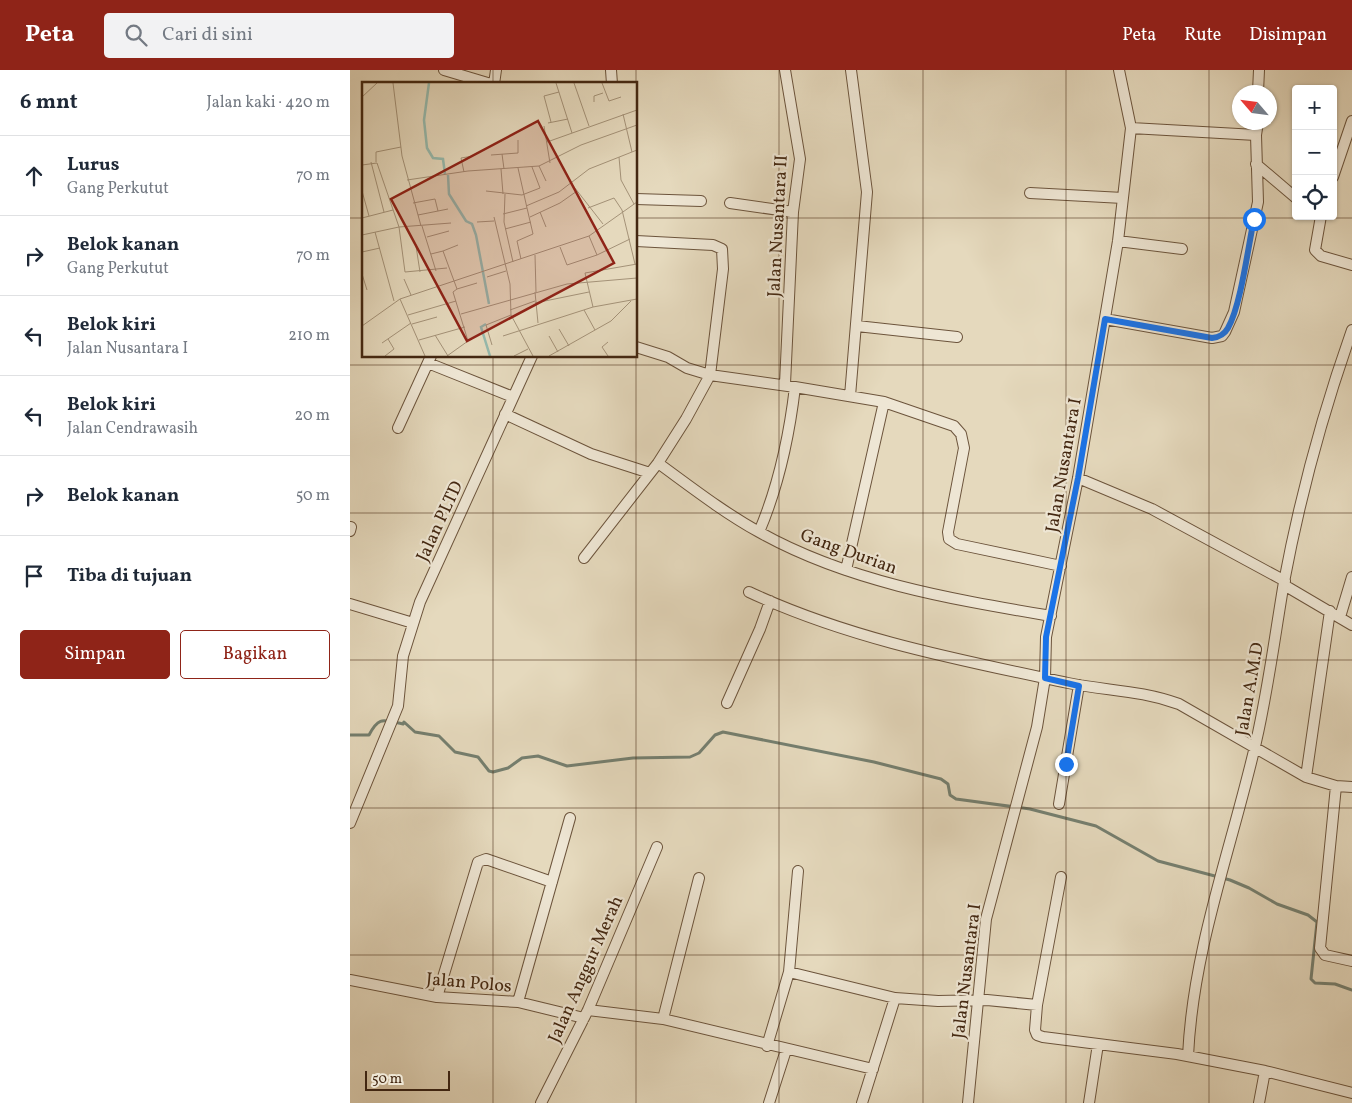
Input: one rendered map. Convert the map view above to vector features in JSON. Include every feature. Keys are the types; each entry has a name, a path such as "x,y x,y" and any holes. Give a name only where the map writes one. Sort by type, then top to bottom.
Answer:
{"street":[{"path":"444,70 485,82"},
{"name":"Jalan Nusantara II","path":"759,532 774,498 787,445 793,212 800,159 785,70"},
{"path":"850,396 867,192 851,70"},
{"name":"Jalan Nusantara I","path":"968,1103 986,919 1037,727 1045,678 1046,637 1078,478 1118,241 1130,128 1119,70"},
{"path":"1258,85 1259,70"},
{"path":"1334,175 1352,121"},
{"path":"1130,128 1256,135"},
{"path":"1105,319 1212,338 1222,336 1228,328 1234,312 1258,202 1257,130"},
{"path":"1256,164 1292,195"},
{"path":"1030,193 1123,198"},
{"path":"638,199 701,201"},
{"path":"730,203 793,212"},
{"path":"1320,220 1315,250 1321,256 1352,264"},
{"path":"584,558 658,463 686,419 710,375 724,269 722,249 713,244 638,241"},
{"path":"1118,241 1182,249"},
{"path":"857,326 957,337"},
{"name":"Jalan A.M.D","path":"1188,1056 1193,994 1254,748 1284,583 1330,390 1352,330"},
{"path":"638,348 668,357 686,368 710,375 884,402 947,422 961,434 964,448 948,532 952,542 1061,566"},
{"name":"Jalan PLTD","path":"350,822 398,706 403,656 420,602 531,358"},
{"path":"398,428 430,360 513,397"},
{"path":"846,570 884,402"},
{"path":"505,414 590,454 650,473"},
{"name":"Gang Durian","path":"658,463 713,504 759,532 802,553 894,586 1051,616"},
{"path":"1078,478 1152,509 1284,583 1352,625"},
{"path":"1340,617 1352,577"},
{"path":"749,592 826,622 942,656 1079,686 1143,693 1162,698 1179,704 1306,777 1336,786 1352,787"},
{"path":"727,703 760,629 770,601"},
{"path":"350,604 413,623"},
{"path":"1306,777 1330,611"},
{"path":"1059,804 1079,686"},
{"path":"1336,786 1320,948 1326,955 1352,961"},
{"path":"518,1002 570,818"},
{"name":"Jalan Anggur Merah","path":"541,1103 586,1014 657,847"},
{"path":"437,997 478,862 486,860 552,882"},
{"path":"767,1046 789,972 798,871"},
{"path":"1062,876 1037,1005 1035,1030 1037,1035 1188,1056 1265,1071 1352,1093"},
{"path":"663,1019 699,878"},
{"path":"789,972 895,998 977,1000 1037,1005"},
{"name":"Jalan Polos","path":"350,980 437,997 518,1002 586,1014 663,1019 767,1046 873,1069"},
{"path":"862,1103 895,998"},
{"path":"1088,1103 1098,1044"},
{"path":"768,1103 786,1050"},
{"path":"1259,1103 1265,1071"}],"waterway":[{"path":"350,735 369,735 376,725 382,721 403,724 404,722 415,732 439,736 455,752 478,757 489,771 493,772 508,768 522,758 538,756 567,766 633,758 690,757 699,753 715,735 723,732 874,762 941,779 948,784 950,795 956,799 1030,809 1096,826 1158,861 1230,880 1249,888 1277,904 1308,915 1317,922 1311,979 1315,983 1335,984 1352,990"}],"route":[{"path":"1066,764 1079,686 1045,678 1046,637 1078,478 1105,319 1212,338 1222,336 1228,328 1234,312 1254,219"}]}
